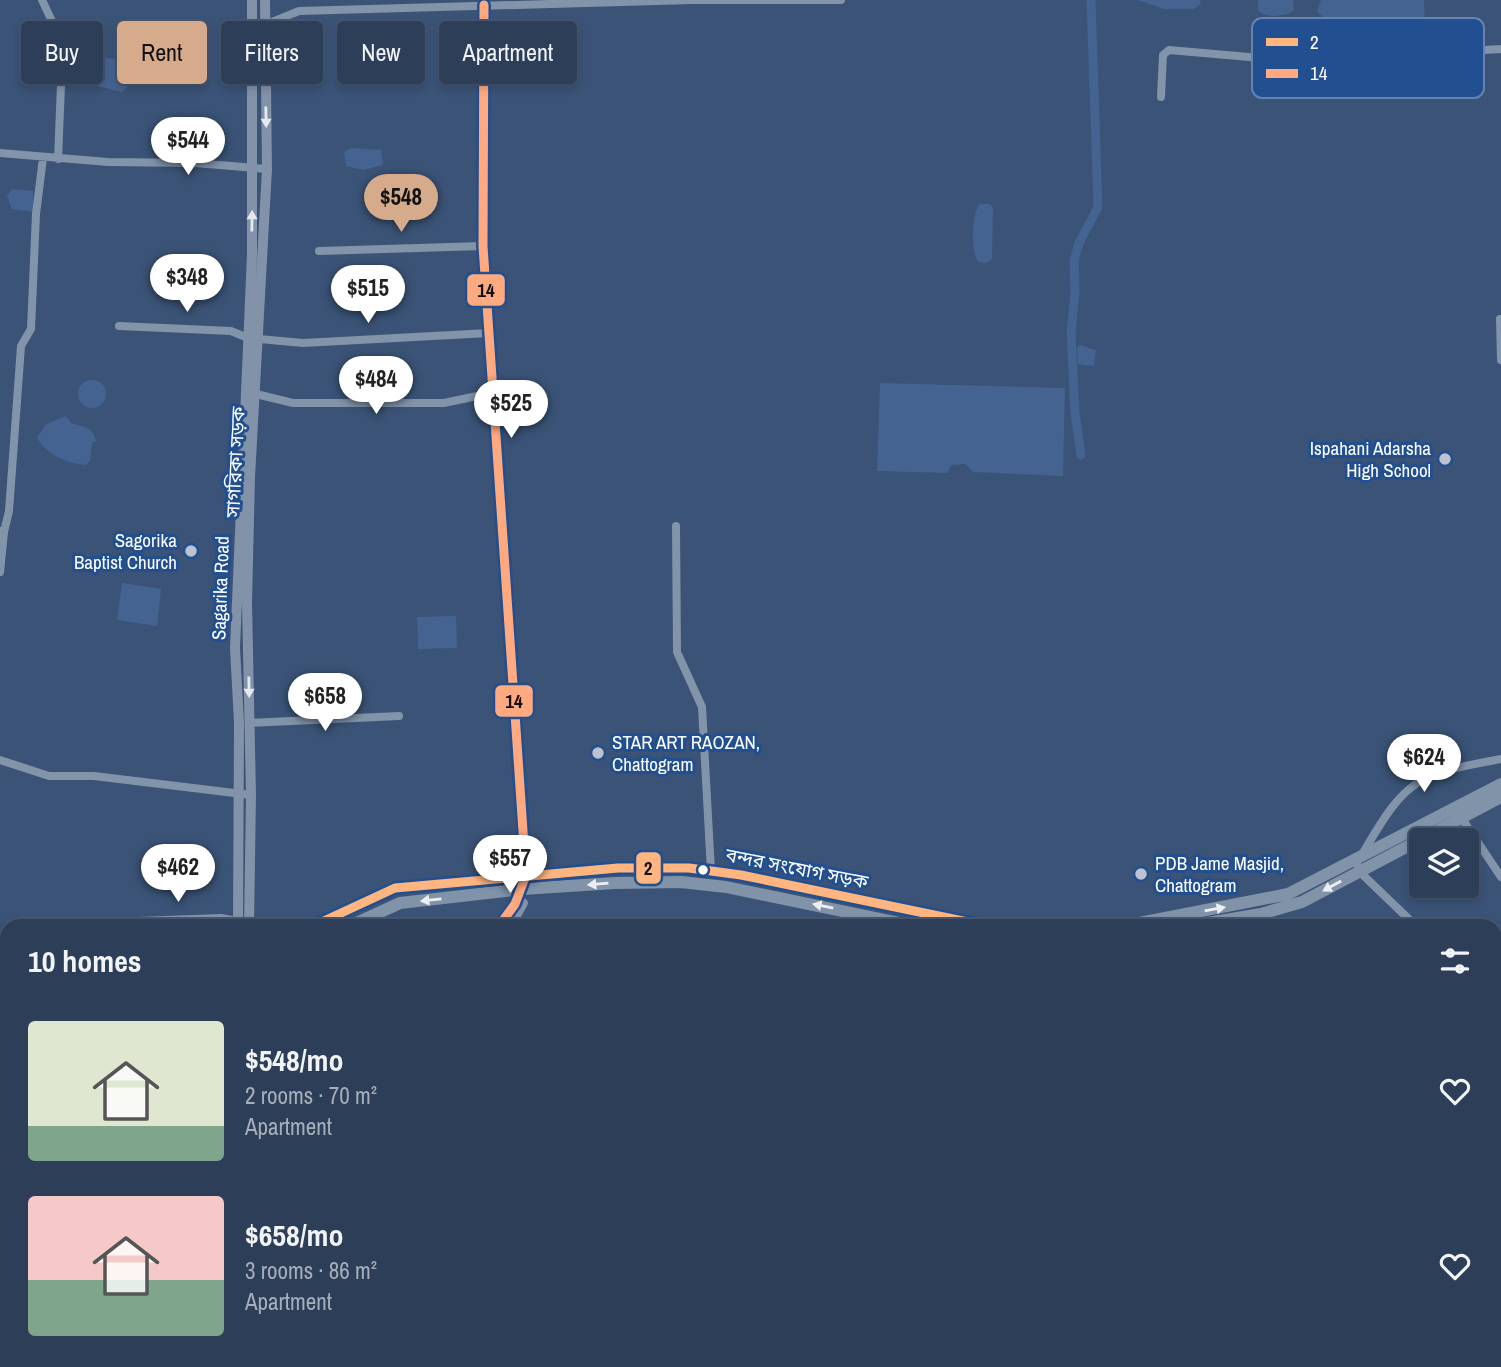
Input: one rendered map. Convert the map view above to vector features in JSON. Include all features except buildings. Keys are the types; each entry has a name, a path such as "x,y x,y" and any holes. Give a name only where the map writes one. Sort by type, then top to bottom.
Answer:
{"highway":[{"path":"1226,919 1292,906 1359,861 1501,784"},
{"path":"1160,919 1288,894 1501,797"},
{"name":"বন্দর সংযোগ সড়ক","path":"328,919 396,888 618,868 711,871 952,919"},
{"name":"বন্দর সংযোগ সড়ক","path":"365,919 400,903 527,889 615,883 716,886 879,919"}],"main road":[{"name":"Sagarika Road","path":"252,0 252,21"},
{"name":"সাগরিকা সড়ক","path":"265,0 266,21"},
{"name":"Sagarika Road","path":"244,919 235,648 253,338 252,84"},
{"name":"সাগরিকা সড়ক","path":"244,919 251,796 248,649 250,477 256,394 253,338 267,169 266,84"},
{"path":"235,648 248,649"},
{"path":"513,919 527,889 530,875"},
{"path":"504,919 527,889"}],"street":[{"path":"42,0 58,34 62,60 58,159"},
{"path":"278,21 299,11 449,3 484,5 841,0"},
{"path":"484,5 483,246 530,875"},
{"path":"1161,97 1163,55 1169,50 1252,57"},
{"path":"0,153 58,159 195,163 267,169"},
{"path":"0,572 2,532 9,511 21,346 31,329 36,214 43,158"},
{"path":"319,251 483,246"},
{"path":"1500,319 1501,360"},
{"path":"119,326 230,331 253,338 303,342 489,333"},
{"path":"256,394 293,403 444,403 493,390"},
{"path":"676,526 677,652 702,707 711,871"},
{"path":"250,723 399,716"},
{"path":"1410,919 1359,861 1400,797 1414,783 1436,771 1501,758"},
{"path":"0,760 49,776 94,776 251,796"},
{"path":"1461,817 1501,877"},
{"path":"161,919 225,919"}],"shaded area":[{"path":"1138,0 1200,0 1201,3 1194,9 1164,9"},
{"path":"1258,0 1293,0 1294,11 1281,15 1266,15 1258,11"},
{"path":"1321,0 1424,0 1425,18 1324,18 1317,11"},
{"path":"103,57 117,60 117,84 130,84 122,92 93,85 103,84"},
{"path":"351,148 381,150 383,165 363,170 346,166 344,152"},
{"path":"12,189 33,191 33,212 12,209 7,196"},
{"path":"980,204 990,204 993,208 992,259 987,263 978,262 974,250 975,216"},
{"path":"1080,345 1096,350 1094,366 1078,364 1077,348"},
{"path":"92,380 102,384 106,394 102,404 92,408 82,404 78,394 82,384"},
{"path":"880,383 1065,388 1063,476 973,472 966,464 951,465 948,473 877,471"},
{"path":"66,416 71,423 87,428 95,436 90,461 86,465 58,458 37,438 46,424"},
{"path":"122,583 161,589 157,626 117,620"},
{"path":"456,616 457,648 418,649 417,617"}],"waterway":[{"path":"1081,455 1075,413 1071,333 1075,292 1074,261 1079,243 1098,207 1091,0"}],"transit line":[{"name":"14","path":"484,5 483,246 526,875 515,904 504,919"},
{"name":"2","path":"328,919 395,888 618,868 689,868 741,875 953,919"}],"place":[{"name":"Ispahani Adarsha High School","path":"1445,459"},
{"name":"Sagorika Baptist Church","path":"191,551"},
{"name":"STAR ART RAOZAN, Chattogram","path":"598,753"},
{"name":"PDB Jame Masjid, Chattogram","path":"1141,874"}]}
